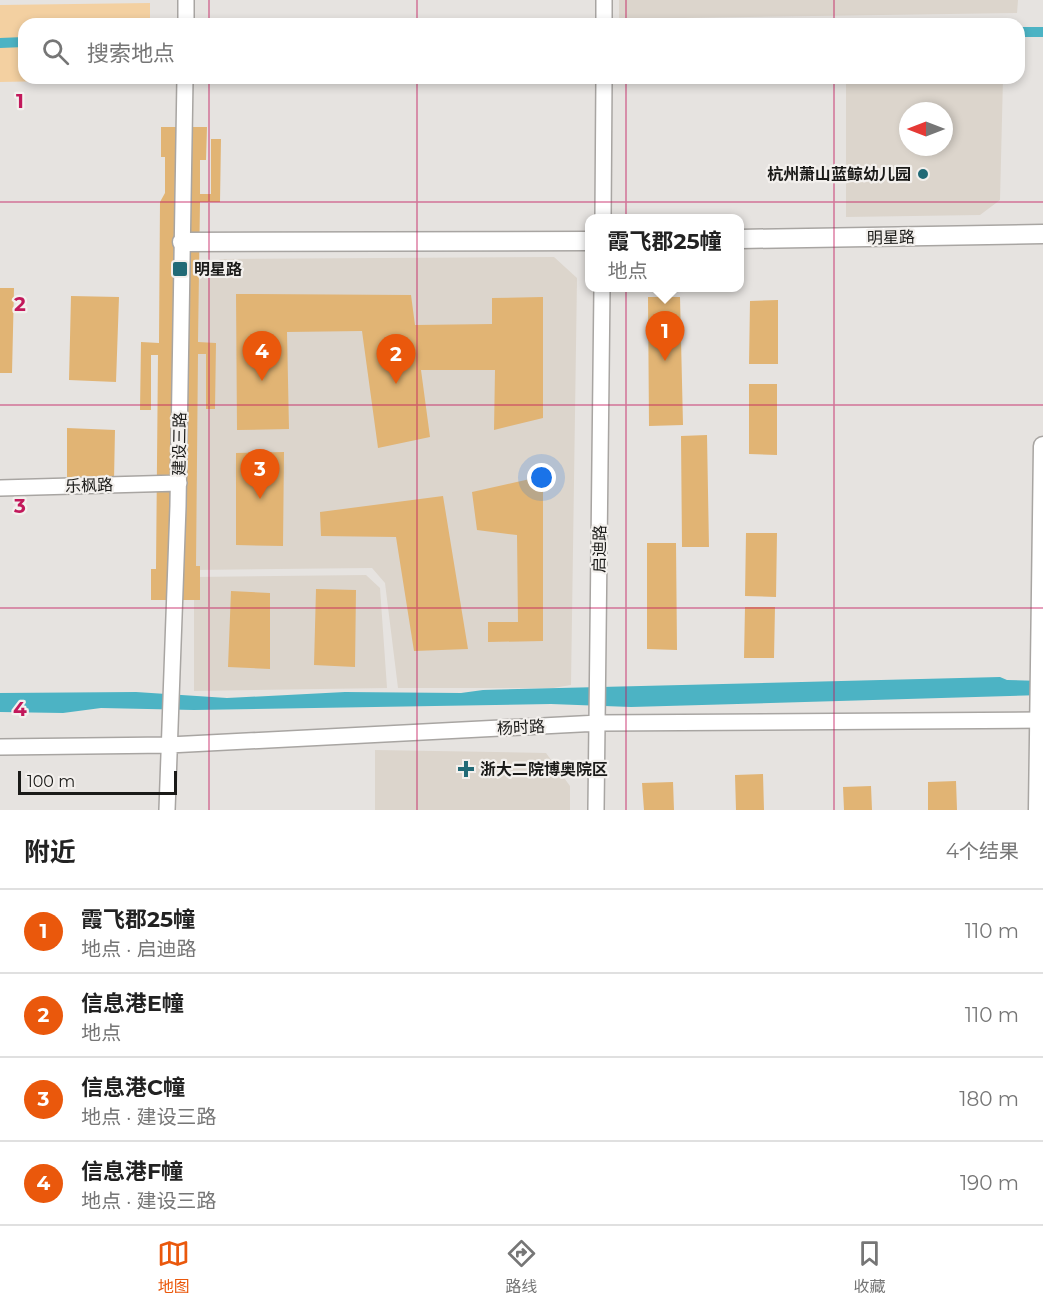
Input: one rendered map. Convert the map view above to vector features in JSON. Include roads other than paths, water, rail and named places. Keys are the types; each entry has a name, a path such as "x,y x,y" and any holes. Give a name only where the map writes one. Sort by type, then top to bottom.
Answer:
{"main road":[{"name":"明星路","path":"744,239 1043,234"},
{"path":"182,243 585,241"},
{"path":"1038,810 1040,714 1038,677 1043,446"}],"street":[{"path":"186,0 186,18"},
{"path":"604,0 604,18"},
{"name":"建设三路","path":"167,810 179,483 185,84"},
{"path":"603,84 603,214"},
{"name":"启迪路","path":"596,810 603,292"},
{"name":"乐枫路","path":"0,488 179,483"},
{"name":"杨时路","path":"0,747 169,745 599,717 1040,714"}],"water":[{"path":"1000,677 1007,680 1043,681 1043,695 631,707 551,704 194,710 101,708 63,713 0,712 0,693 136,692 227,698 345,692 461,693 483,690"}],"waterway":[{"path":"1025,32 1043,32"},
{"path":"0,43 18,42"}],"place":[{"name":"杭州萧山蓝鲸幼儿园","path":"923,174"},
{"name":"明星路","path":"180,269"},
{"name":"霞飞郡25幢","path":"665,361"},
{"name":"信息港F幢","path":"262,381"},
{"name":"信息港E幢","path":"396,384"},
{"name":"信息港C幢","path":"260,499"},
{"name":"浙大二院博奥院区","path":"466,769"}]}
